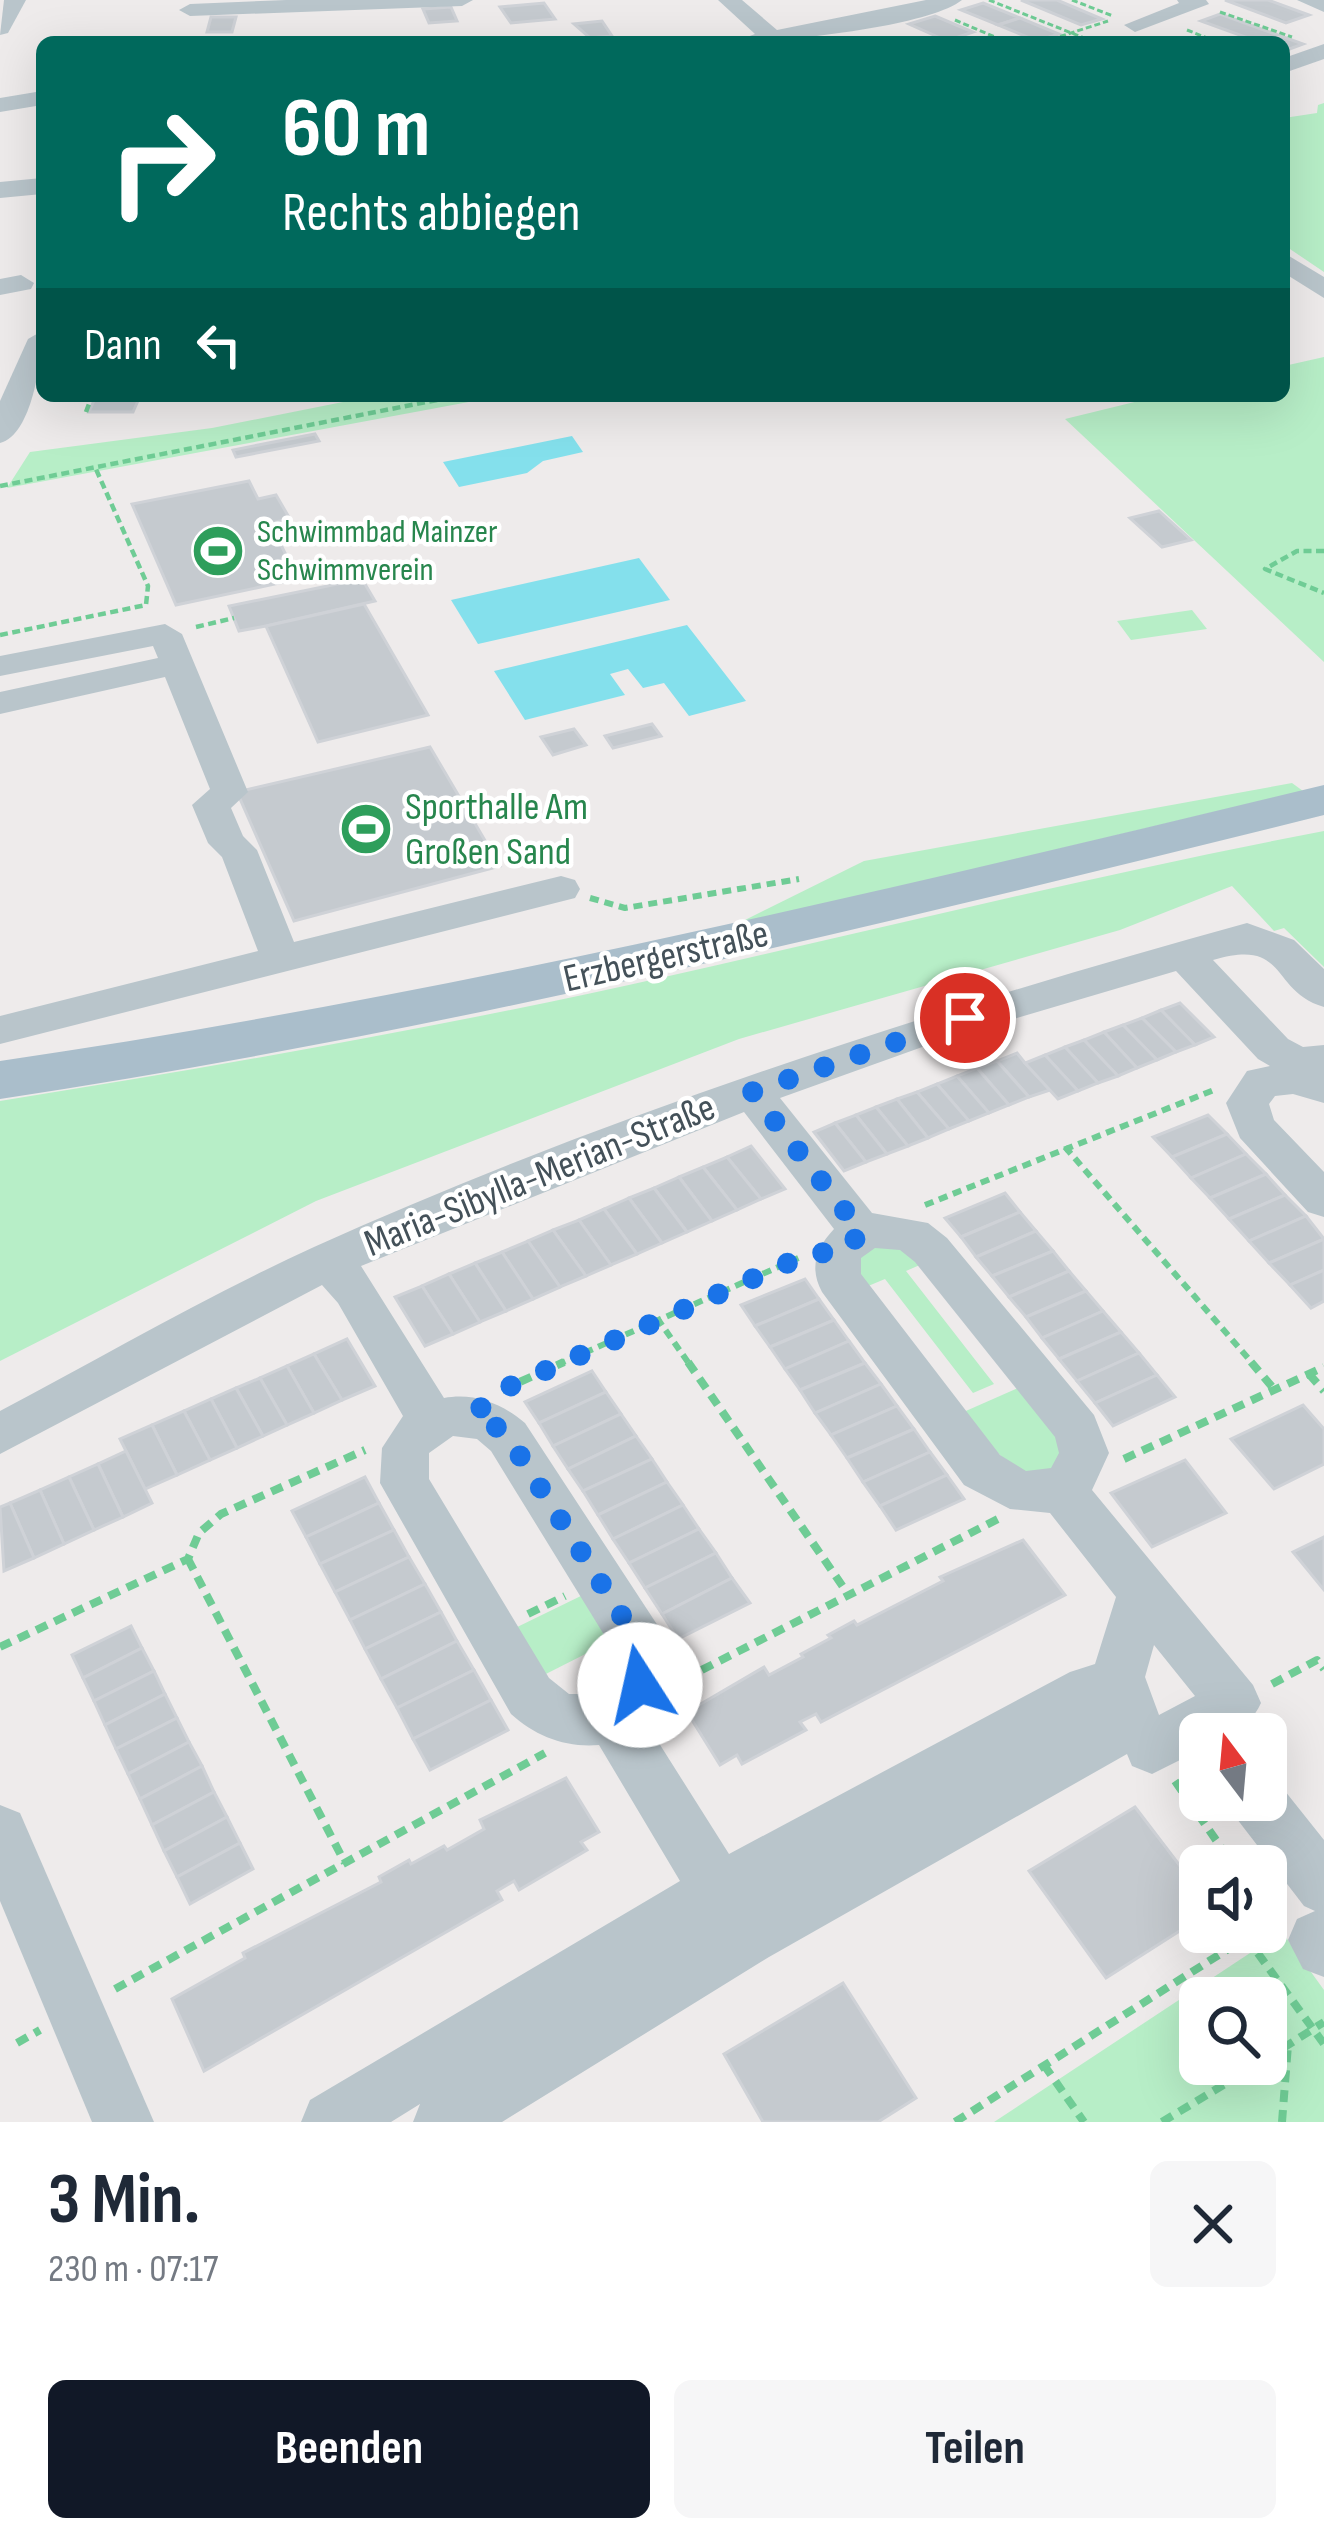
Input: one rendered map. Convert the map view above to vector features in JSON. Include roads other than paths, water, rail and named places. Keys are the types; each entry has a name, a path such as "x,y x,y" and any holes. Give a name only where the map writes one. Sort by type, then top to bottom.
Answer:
{"main road":[{"name":"Erzbergerstraße","path":"0,1080 273,1038 658,962 1324,800"}],"street":[{"path":"0,28 15,0"},
{"path":"178,36 192,5 462,0"},
{"path":"730,0 771,36"},
{"path":"831,0 899,34"},
{"path":"1125,22 1198,4 1188,0"},
{"path":"1308,0 1324,6"},
{"path":"785,36 951,9"},
{"path":"1302,40 1324,21"},
{"path":"0,105 36,99"},
{"path":"2,184 36,185"},
{"path":"1290,265 1324,290"},
{"path":"0,434 36,353"},
{"path":"0,662 153,627"},
{"path":"0,662 155,632 165,634 230,792 211,805 227,843 238,850 281,959"},
{"path":"0,703 178,664"},
{"path":"0,1030 561,889"},
{"name":"Maria-Sibylla-Merian-Straße","path":"0,1434 328,1261 752,1092 924,1031 1183,953 1257,937 1280,949 1324,993"},
{"path":"1183,953 1273,1049 1310,1072"},
{"path":"1310,1072 1262,1082 1249,1095 1247,1114 1324,1200"},
{"name":"Maria-Sibylla-Merian-Straße","path":"752,1092 866,1239 932,1250 1076,1429 1084,1453 1082,1465 1060,1488 1023,1493 994,1482 982,1470 842,1286 836,1271 866,1239"},
{"name":"Maria-Sibylla-Merian-Straße","path":"328,1261 353,1290 437,1427"},
{"name":"Maria-Sibylla-Merian-Straße","path":"489,1421 508,1437 643,1654 640,1685 612,1717 571,1722 542,1709 492,1631 405,1483 401,1466 437,1427 489,1421"},
{"path":"1060,1488 1145,1589 1192,1713"},
{"path":"332,2122 734,1913 1128,1724 1132,1704 1115,1686 1145,1589"},
{"path":"612,1717 734,1913"},
{"path":"1265,1821 1305,1925"},
{"path":"0,1832 123,2122"},
{"path":"444,2122 734,1913"}],"water":[{"path":"572,436 583,452 543,461 527,473 459,487 443,462"},
{"path":"639,558 670,600 478,644 451,600"},
{"path":"687,625 746,701 689,716 664,683 643,688 628,669 610,674 625,695 525,720 494,671"}],"place":[{"name":"Schwimmbad Mainzer Schwimmverein","path":"218,551"},
{"name":"Sporthalle Am Großen Sand","path":"366,829"}]}
